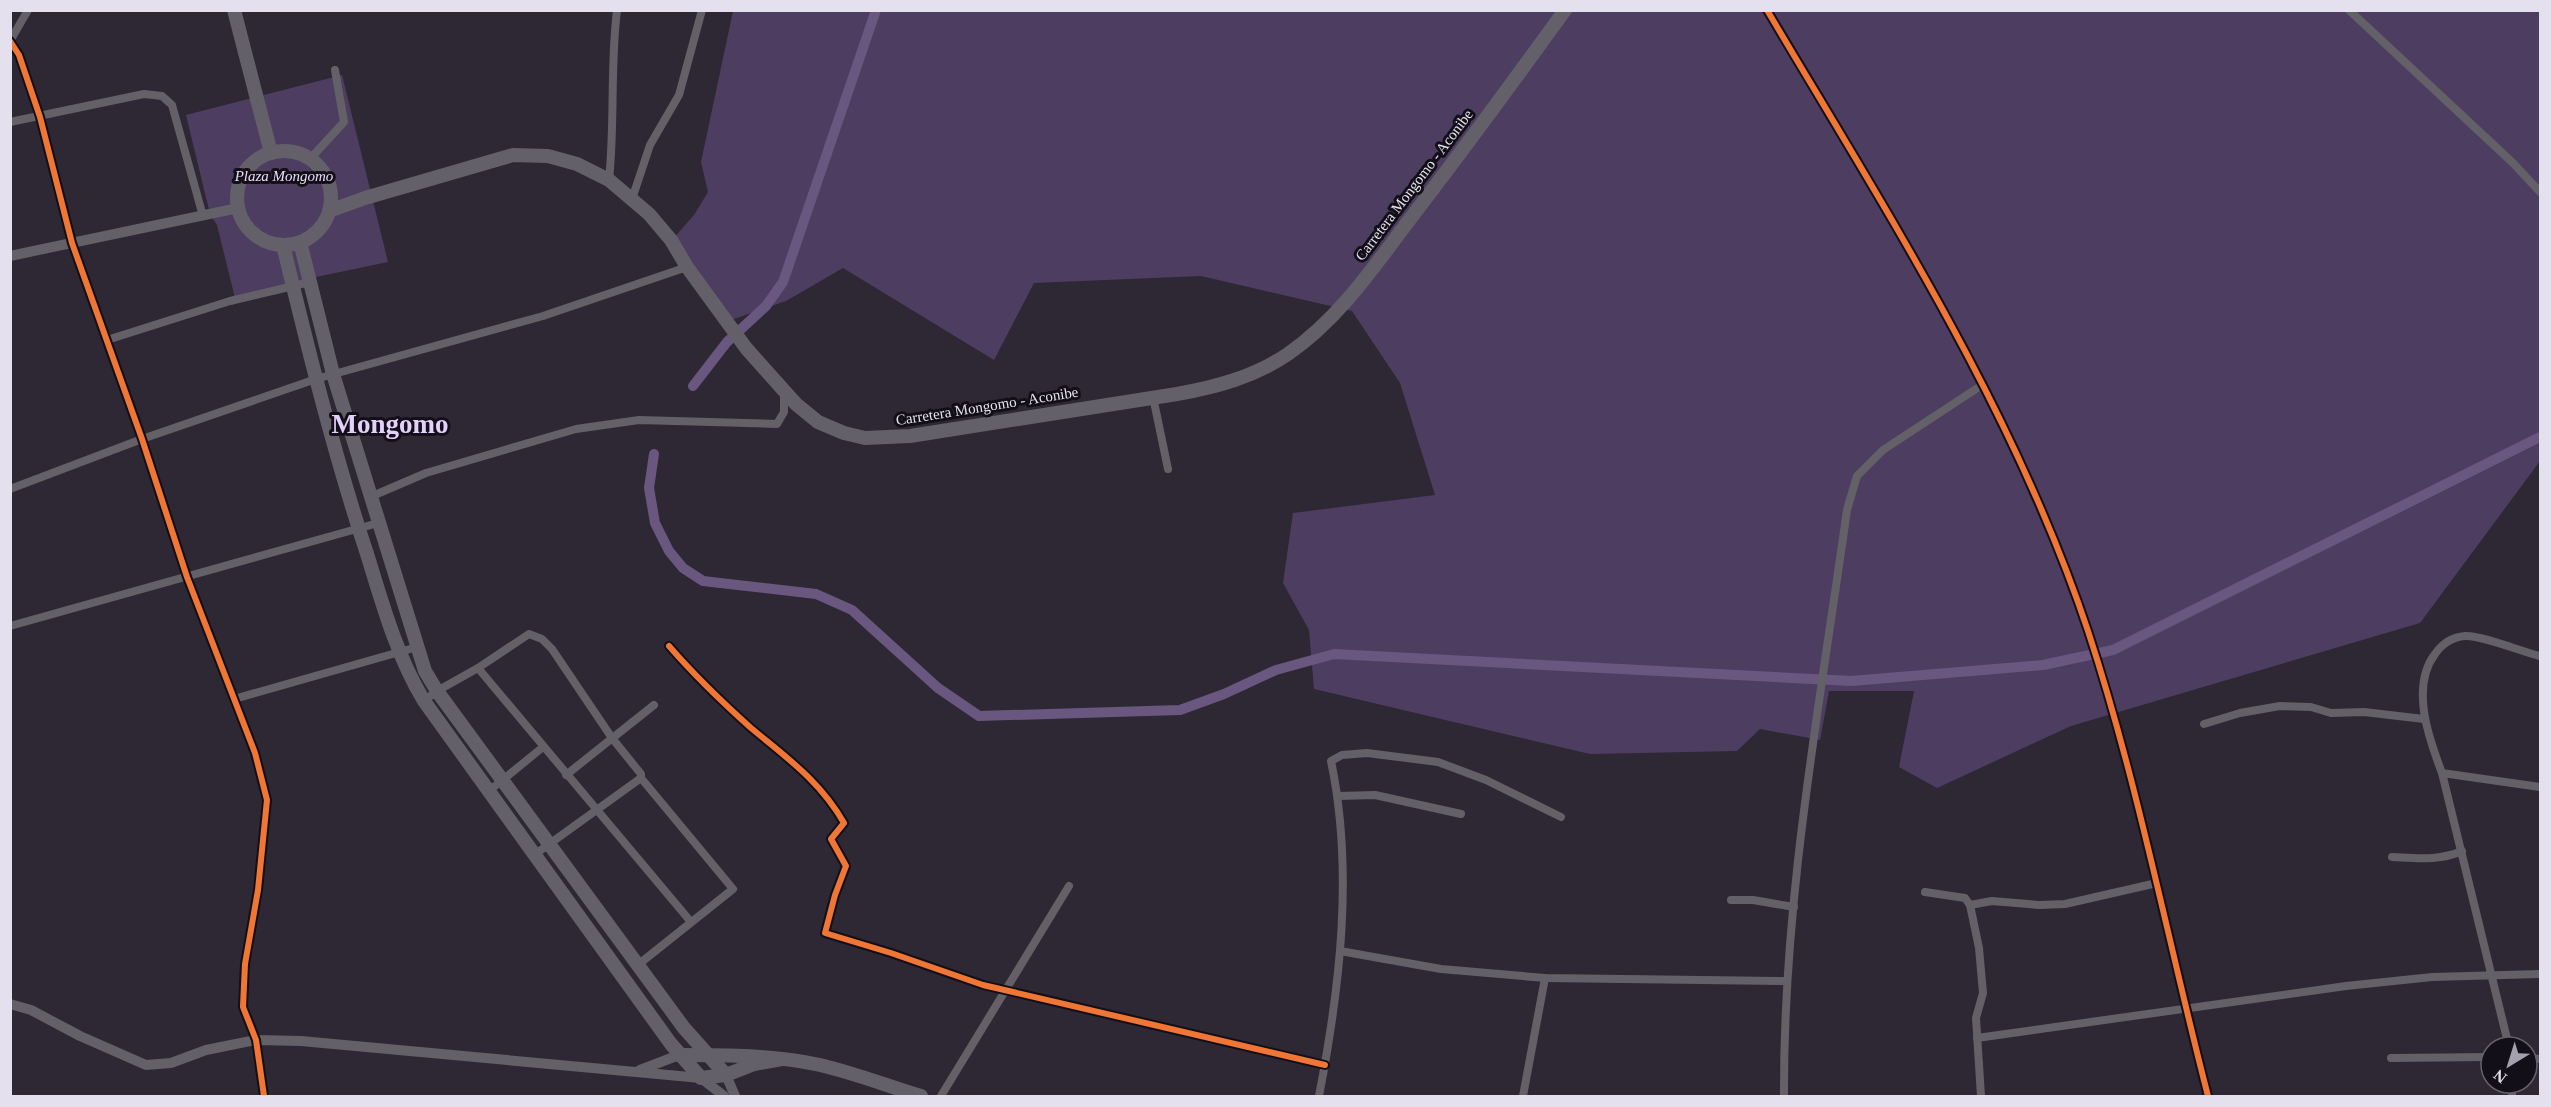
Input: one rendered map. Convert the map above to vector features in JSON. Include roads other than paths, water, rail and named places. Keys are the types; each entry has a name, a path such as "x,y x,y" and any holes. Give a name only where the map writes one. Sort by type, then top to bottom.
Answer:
{"main road":[{"path":"234,10 271,153"},
{"name":"Carretera Mongomo - Aconibe","path":"328,211 364,198 513,155 548,156 578,164 609,180 649,214 671,240 687,267 746,348 796,404 818,422 844,433 865,438 910,436 1153,397 1220,386 1257,372 1285,356 1328,323 1413,216 1565,10"},
{"path":"284,151 298,153 310,159 327,181 330,194 328,211 318,230 300,242 283,244 259,238 242,220 238,208 237,194 244,174 258,159 271,153 284,151"},
{"name":"Carretera Mongomo - Aconibe","path":"330,194 364,198"},
{"path":"300,242 333,374 425,671 437,691 684,1028 726,1075"},
{"path":"283,244 316,379 359,530 399,651 424,700 679,1054 701,1078 726,1075 754,1064 782,1059"},
{"path":"679,1054 782,1059 823,1065 921,1096"}],"street":[{"path":"28,10 10,41 19,55 40,117 72,243 142,439 187,577 255,753 267,800 258,890 245,964 243,1007 256,1040 264,1096"},
{"path":"609,180 613,138 612,65 617,10"},
{"path":"632,199 650,145 679,95 702,10"},
{"path":"1767,10 1957,333 2037,501 2087,629 2110,705 2157,883 2208,1096"},
{"path":"2349,10 2541,192"},
{"path":"310,159 344,122 335,70"},
{"path":"10,122 144,94 162,96 172,105 203,216"},
{"path":"10,256 238,208"},
{"path":"10,489 142,439 316,379 543,316 687,267"},
{"path":"107,340 230,301 310,282"},
{"path":"1784,1096 1786,981 1817,724 1847,510 1857,476 1883,450 1982,385"},
{"path":"370,497 426,473 576,429 639,420 777,424 784,412 784,391"},
{"path":"1153,397 1168,469"},
{"path":"10,626 378,523"},
{"path":"424,700 529,634 542,639 612,738 641,774 641,778 733,889 639,964"},
{"path":"2506,1035 2442,773 2424,719 2424,677 2429,662 2440,647 2449,640 2466,636 2541,656"},
{"path":"669,646 699,681 794,762 834,806 844,823 831,839 846,866 835,895 825,933 1004,990 1325,1065"},
{"path":"234,699 417,647"},
{"path":"478,668 691,922"},
{"path":"566,775 654,705"},
{"path":"2204,724 2240,713 2280,706 2310,707 2331,713 2364,712 2424,719"},
{"path":"489,791 543,747"},
{"path":"1319,1096 1331,1038 1340,951 1342,853 1338,796 1331,761 1342,755 1367,753 1438,762 1486,780 1561,817"},
{"path":"2442,773 2541,788"},
{"path":"534,855 641,778"},
{"path":"1338,796 1375,795 1461,814"},
{"path":"2392,857 2430,859 2450,856 2462,851"},
{"path":"1970,905 1992,901 2039,905 2065,904 2157,883"},
{"path":"941,1096 1069,886"},
{"path":"1925,892 1965,898 1970,905 1979,948 1983,993 1976,1018 1981,1096"},
{"path":"1731,900 1753,900 1794,907"},
{"path":"1340,951 1441,969 1545,978 1786,981"},
{"path":"1977,1038 2432,977 2541,974"},
{"path":"1523,1096 1545,978"},
{"path":"10,1004 31,1010 80,1036 146,1065 171,1063 206,1050 256,1040 301,1041 701,1078 724,1096"},
{"path":"633,1071 679,1054"},
{"path":"2391,1058 2479,1057"},
{"path":"726,1075 735,1096"}],"waterway":[{"path":"693,386 727,342 766,306 783,282 876,10"},
{"path":"654,454 649,488 655,523 669,551 683,568 703,581 816,594 852,610 938,688 979,716 1180,710 1224,694 1276,670 1334,654 1851,681 2043,665 2113,650 2540,437"}],"district":[{"name":"Mongomo","path":"390,424"}],"park label":[{"name":"Plaza Mongomo","path":"284,176"}]}
